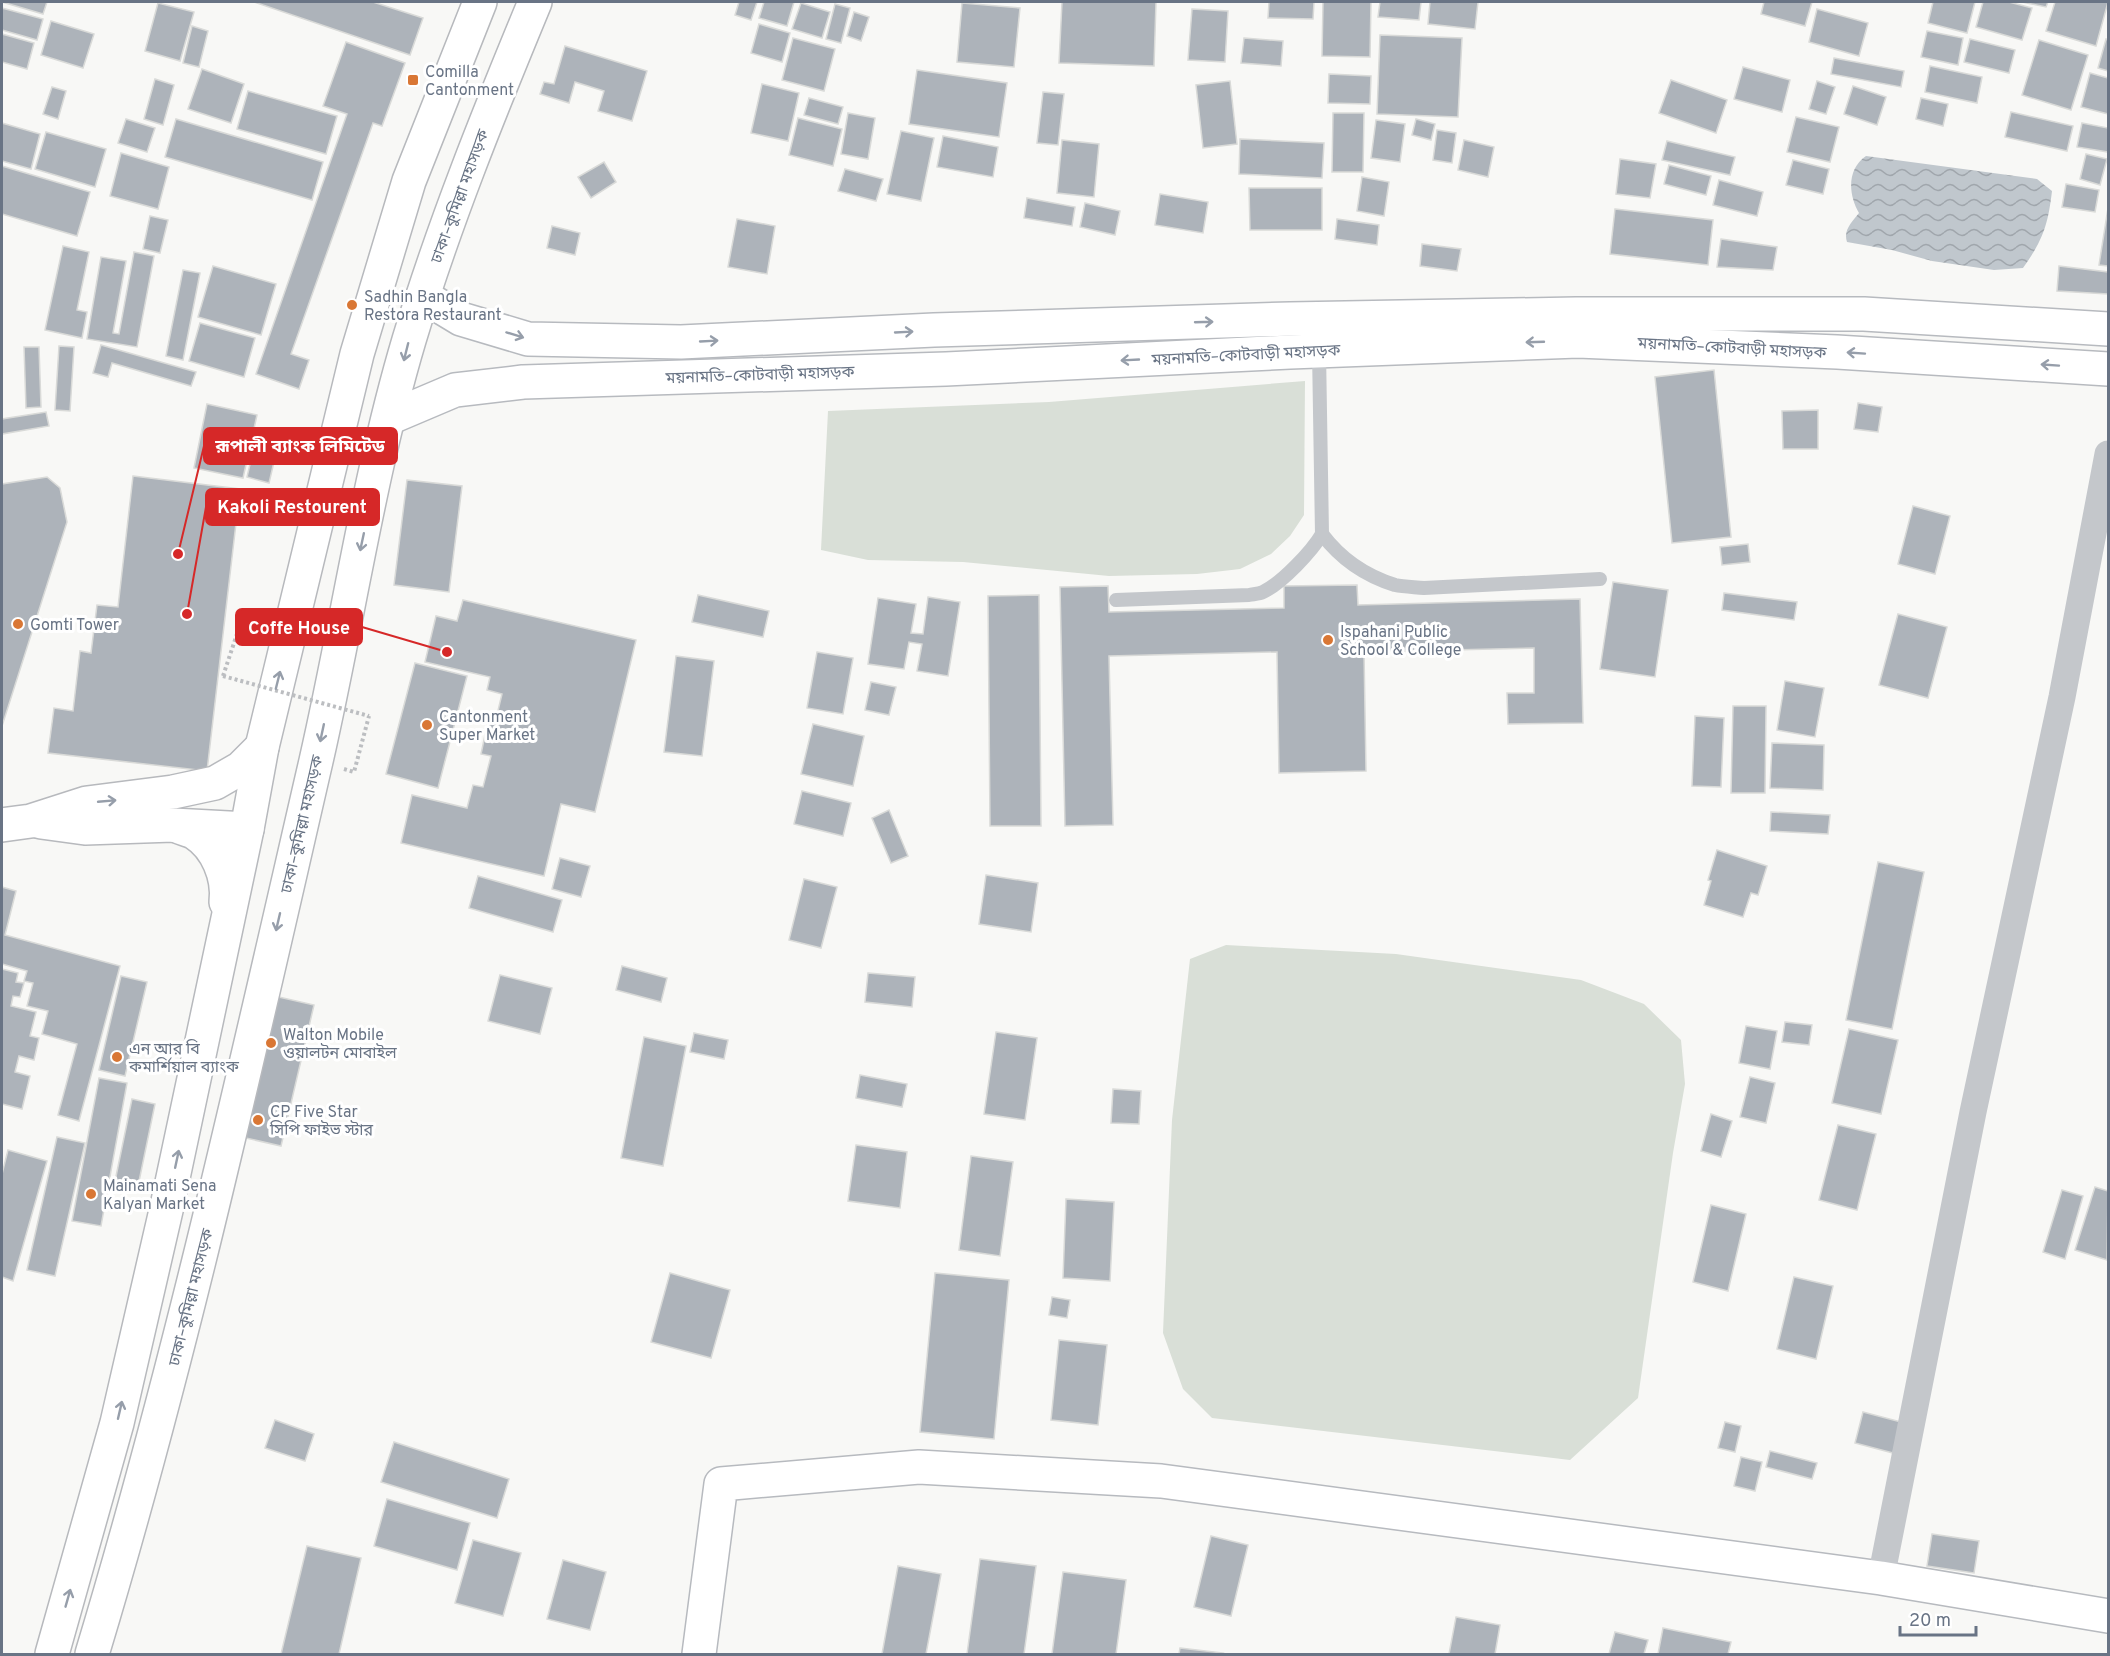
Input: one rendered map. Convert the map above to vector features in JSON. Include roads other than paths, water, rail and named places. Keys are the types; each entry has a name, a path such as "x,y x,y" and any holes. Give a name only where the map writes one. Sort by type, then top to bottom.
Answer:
{"main road":[{"path":"52,1654 117,1423 167,1206 247,829 262,747 357,354 409,181 480,2"},
{"name":"ঢাকা–কুমিল্লা মহাসড়ক","path":"92,1654 145,1471 208,1229 316,761 389,418 408,344 441,239 535,2"},
{"name":"ময়নামতি–কোটবাড়ী মহাসড়ক","path":"423,296 461,319 528,339 681,342 934,330 1290,319 1577,327 1837,352 2109,369"},
{"name":"ময়নামতি–কোটবাড়ী মহাসড়ক","path":"389,418 455,390 524,382 946,369 1319,351 1577,327 1864,314 2109,329"},
{"path":"16,823 87,803 163,793 215,783 241,768 262,747"},
{"path":"16,823 85,828 172,825 247,829"},
{"path":"172,825 195,833 220,860 227,893 222,945"},
{"path":"699,1654 721,1484 919,1467 1161,1481 1881,1578 2109,1616"}],"street":[{"path":"1881,1578 1973,1112 2062,697 2109,454"}],"lane":[{"path":"1116,600 1249,595 1263,592 1313,548 1322,534 1319,351"},
{"path":"1322,534 1334,550 1349,562 1396,585 1424,588 1600,579"}],"water":[{"path":"1866,156 2037,179 2052,191 2049,213 2040,240 2023,268 1994,270 1932,261 1892,250 1847,242 1847,230 1859,213 1855,206 1851,182 1855,168"}],"place":[{"name":"Comilla Cantonment","path":"413,80"},
{"name":"Sadhin Bangla Restora Restaurant","path":"352,305"},
{"name":"রূপালী ব্যাংক লিমিটেড","path":"178,554"},
{"name":"Kakoli Restourent","path":"187,614"},
{"name":"Gomti Tower","path":"18,624"},
{"name":"Ispahani Public School & College","path":"1328,640"},
{"name":"Coffe House","path":"447,652"},
{"name":"Cantonment Super Market","path":"427,725"},
{"name":"Walton Mobile ওয়ালটন মোবাইল","path":"271,1043"},
{"name":"এন আর বি কমার্শিয়াল ব্যাংক","path":"117,1057"},
{"name":"CP Five Star সিপি ফাইভ স্টার","path":"258,1120"},
{"name":"Mainamati Sena Kalyan Market","path":"91,1194"}]}
